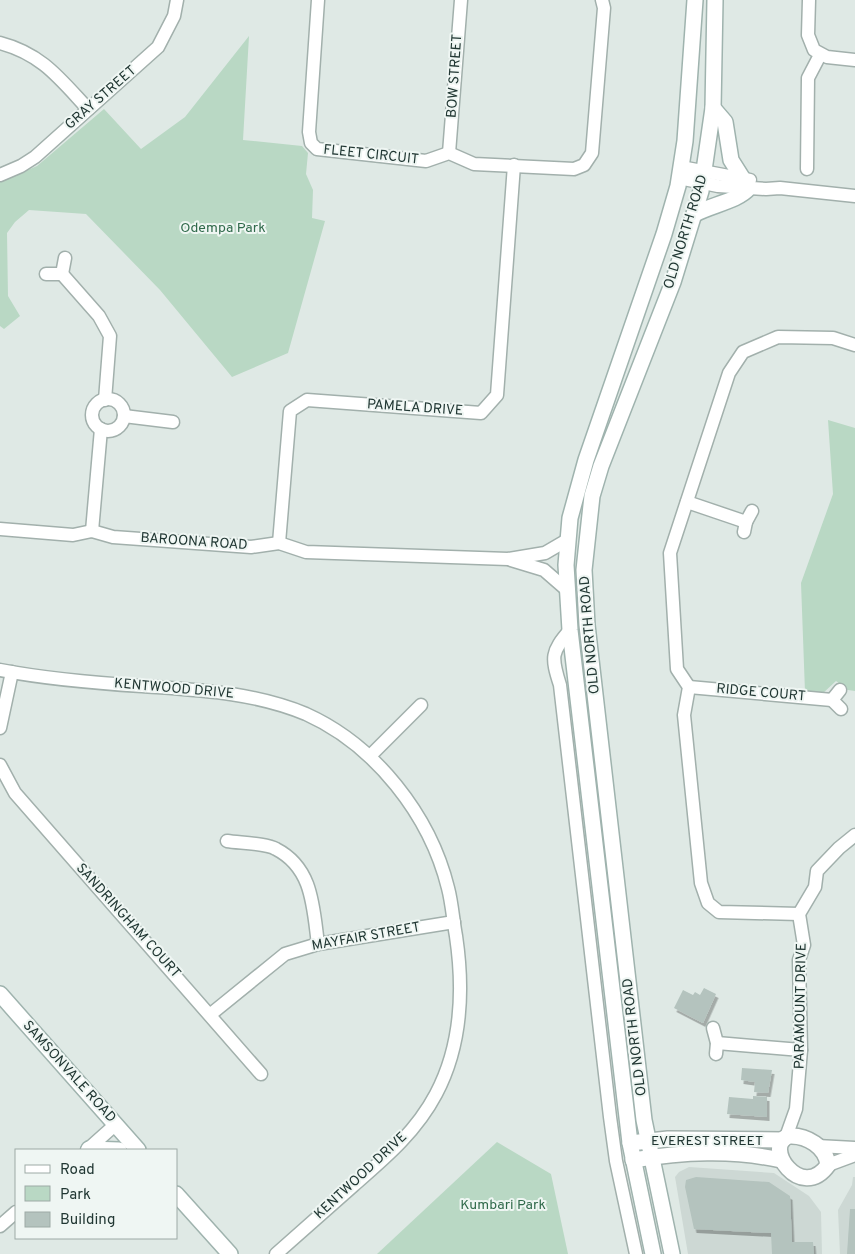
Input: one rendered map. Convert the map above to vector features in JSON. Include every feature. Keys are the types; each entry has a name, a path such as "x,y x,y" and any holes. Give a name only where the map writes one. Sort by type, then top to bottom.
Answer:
{"main road":[{"name":"OLD NORTH ROAD","path":"652,1254 630,1143 570,630 567,590 570,518 586,460 664,234 680,173 692,54 695,0"},
{"name":"OLD NORTH ROAD","path":"672,1254 644,1120 587,625 584,554 592,496 601,466 673,282 695,214 703,178 713,108 715,0"},
{"path":"695,214 711,206 742,196 746,183 732,160 726,122 713,108"},
{"name":"SAMSONVALE ROAD","path":"0,994 137,1149"},
{"path":"803,1137 824,1152 828,1165"},
{"name":"EVEREST STREET","path":"630,1143 703,1139 757,1142 803,1137"},
{"name":"EVEREST STREET","path":"784,1139 780,1148 782,1160 788,1170 806,1177 818,1175 828,1165"},
{"name":"EVEREST STREET","path":"633,1160 698,1151 758,1155 782,1160"},
{"path":"178,1196 230,1254"}],"street":[{"name":"GRAY STREET","path":"0,175 21,166 35,157 146,60 158,48 174,16 177,0"},
{"name":"FLEET CIRCUIT","path":"318,0 309,132 313,146 323,152 426,161 449,152"},
{"name":"BOW STREET","path":"449,152 460,0"},
{"path":"449,152 474,164 574,169 581,167 590,158 604,8 602,0"},
{"path":"809,0 808,35 810,44 820,55 855,60"},
{"path":"0,43 19,48 40,59 88,109"},
{"path":"807,169 808,78 820,55"},
{"name":"PAMELA DRIVE","path":"279,543 290,411 307,400 481,414 497,395 514,165"},
{"path":"680,173 746,183 767,182 780,188 855,196"},
{"path":"62,274 65,258"},
{"path":"46,274 62,274 99,316 110,336 105,400"},
{"path":"855,345 833,338 778,337 743,352 729,373 687,502 676,528 670,553 670,582 677,669 689,687 684,714 701,883 708,903 719,912 798,914 815,887 817,871 855,835"},
{"path":"109,399 120,404 124,416 118,428 107,431 95,426 91,414 97,403 105,400 109,399"},
{"path":"124,416 173,422"},
{"path":"92,531 102,429"},
{"path":"687,502 747,522"},
{"name":"BAROONA ROAD","path":"0,529 73,535 92,531 113,537 251,547 279,543 306,552 508,559 545,552 569,539"},
{"name":"BAROONA ROAD","path":"508,559 544,570 567,590"},
{"name":"OLD NORTH ROAD","path":"570,630 555,649 555,668 560,685 610,1117 616,1160 636,1254"},
{"path":"0,728 6,671"},
{"name":"KENTWOOD DRIVE","path":"6,671 70,681 222,691 264,700 307,715 346,737 370,756 395,784 419,817 436,852 449,888 461,970 460,1010 454,1049 436,1094 403,1142 276,1254"},
{"name":"RIDGE COURT","path":"689,687 836,695 841,709"},
{"path":"370,756 421,705"},
{"name":"SANDRINGHAM COURT","path":"0,765 15,793 211,1014 261,1074"},
{"path":"226,842 275,848 299,866 311,890 318,944"},
{"name":"PARAMOUNT DRIVE","path":"796,1109 801,1050 798,960 804,945 798,914"},
{"name":"MAYFAIR STREET","path":"211,1014 285,954 318,944 454,922"},
{"path":"713,1028 717,1048 801,1050"},
{"path":"796,1109 803,1137"},
{"path":"784,1139 796,1109"},
{"path":"89,1149 115,1125"},
{"path":"817,1146 855,1148"},
{"name":"EVEREST STREET","path":"828,1165 855,1155"},
{"path":"0,1226 15,1213"}],"shaded area":[{"path":"689,1167 774,1173 809,1196 821,1212 822,1254 688,1254 675,1177 679,1172"},
{"path":"853,1177 855,1177 855,1254 840,1254 838,1210 852,1185"}],"green space":[{"name":"Odempa Park","path":"249,36 243,140 302,146 308,153 306,174 313,190 312,218 325,221 288,353 232,377 160,290 86,214 29,210 15,222 7,233 8,296 20,316 4,329 0,326 0,182 37,166 104,109 141,149 185,117"},
{"path":"828,420 855,428 855,691 848,690 836,681 822,694 805,692 801,583 833,494"},
{"name":"Kumbari Park","path":"497,1142 551,1174 568,1254 377,1254"}],"building":[{"path":"704,988 716,994 703,1023 674,1008 683,990 693,995 695,992 700,995"},
{"path":"742,1068 772,1070 768,1093 754,1092 755,1082 741,1080"},
{"path":"753,1096 767,1097 767,1117 727,1114 729,1097 753,1099"},
{"path":"696,1177 769,1182 790,1196 792,1242 813,1242 814,1254 772,1254 771,1233 694,1229 685,1187 686,1180"},
{"path":"850,1209 855,1209 855,1254 847,1254"}]}
